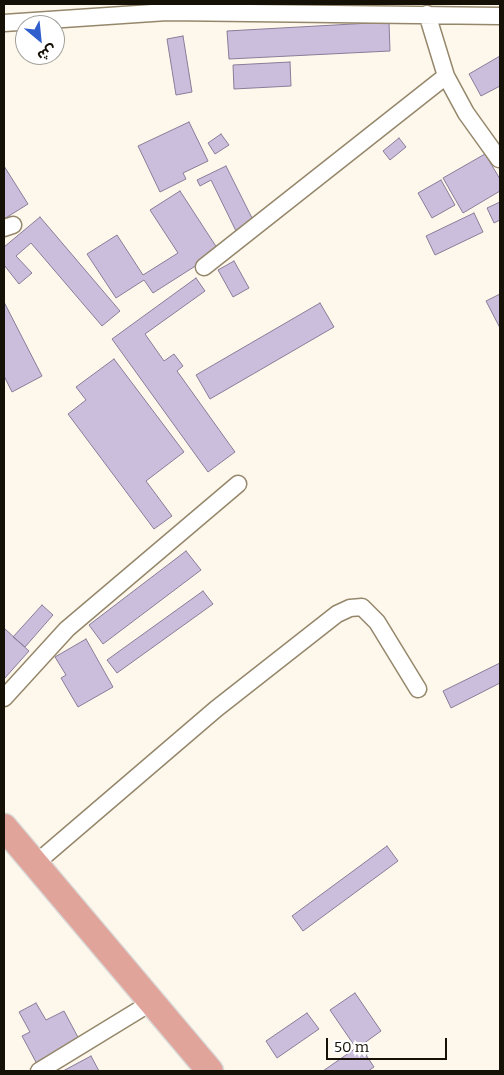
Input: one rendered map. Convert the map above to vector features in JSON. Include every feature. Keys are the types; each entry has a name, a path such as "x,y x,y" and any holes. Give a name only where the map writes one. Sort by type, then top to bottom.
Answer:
{"main road":[{"path":"4,827 210,1071"}],"street":[{"path":"4,23 167,12 500,16"},
{"path":"427,14 446,76 466,113 499,159"},
{"path":"204,267 446,76"},
{"path":"4,698 67,629 238,484"},
{"path":"36,864 216,709 337,614 350,608 362,607 377,622 418,689"},
{"path":"38,1071 152,1002"}],"building":[{"path":"389,22 390,51 229,59 227,31"},
{"path":"183,36 192,92 176,95 167,39"},
{"path":"500,56 500,86 481,96 469,74"},
{"path":"290,62 291,86 234,89 233,65"},
{"path":"189,122 208,161 183,173 186,179 160,192 138,146"},
{"path":"221,134 229,145 215,154 208,143"},
{"path":"399,138 406,147 390,160 383,151"},
{"path":"485,154 500,179 500,191 463,213 443,178"},
{"path":"4,166 28,204 4,219"},
{"path":"226,166 254,222 236,231 211,180 200,186 197,180"},
{"path":"441,180 455,205 432,218 418,193"},
{"path":"180,191 219,251 153,293 144,280 116,298 87,254 117,235 143,275 178,253 150,210"},
{"path":"500,202 500,220 494,223 487,208"},
{"path":"474,213 483,232 435,255 426,236"},
{"path":"40,217 120,311 102,326 31,243 16,256 32,273 19,284 4,265 4,247"},
{"path":"234,261 249,288 233,297 218,270"},
{"path":"196,278 205,291 145,334 164,361 174,354 183,366 177,371 235,452 208,472 112,339"},
{"path":"500,294 500,328 486,301"},
{"path":"4,302 42,376 12,392 4,376"},
{"path":"320,303 334,327 210,399 196,375"},
{"path":"114,359 184,452 146,481 172,516 154,529 68,414 86,400 76,387"},
{"path":"186,551 201,570 103,644 89,625"},
{"path":"203,591 213,604 117,673 107,660"},
{"path":"42,605 53,615 25,647 13,637"},
{"path":"4,628 29,651 4,679"},
{"path":"86,639 113,687 78,707 61,678 66,675 55,657"},
{"path":"500,663 500,683 451,708 443,691"},
{"path":"387,846 398,861 303,931 292,916"},
{"path":"355,993 381,1031 363,1044 369,1053 366,1055 374,1067 368,1071 323,1071 356,1048 330,1010"},
{"path":"36,1003 46,1020 64,1011 80,1041 37,1064 22,1036 30,1032 19,1012"},
{"path":"307,1013 319,1029 277,1058 266,1041"},
{"path":"91,1056 99,1071 63,1071"}]}
